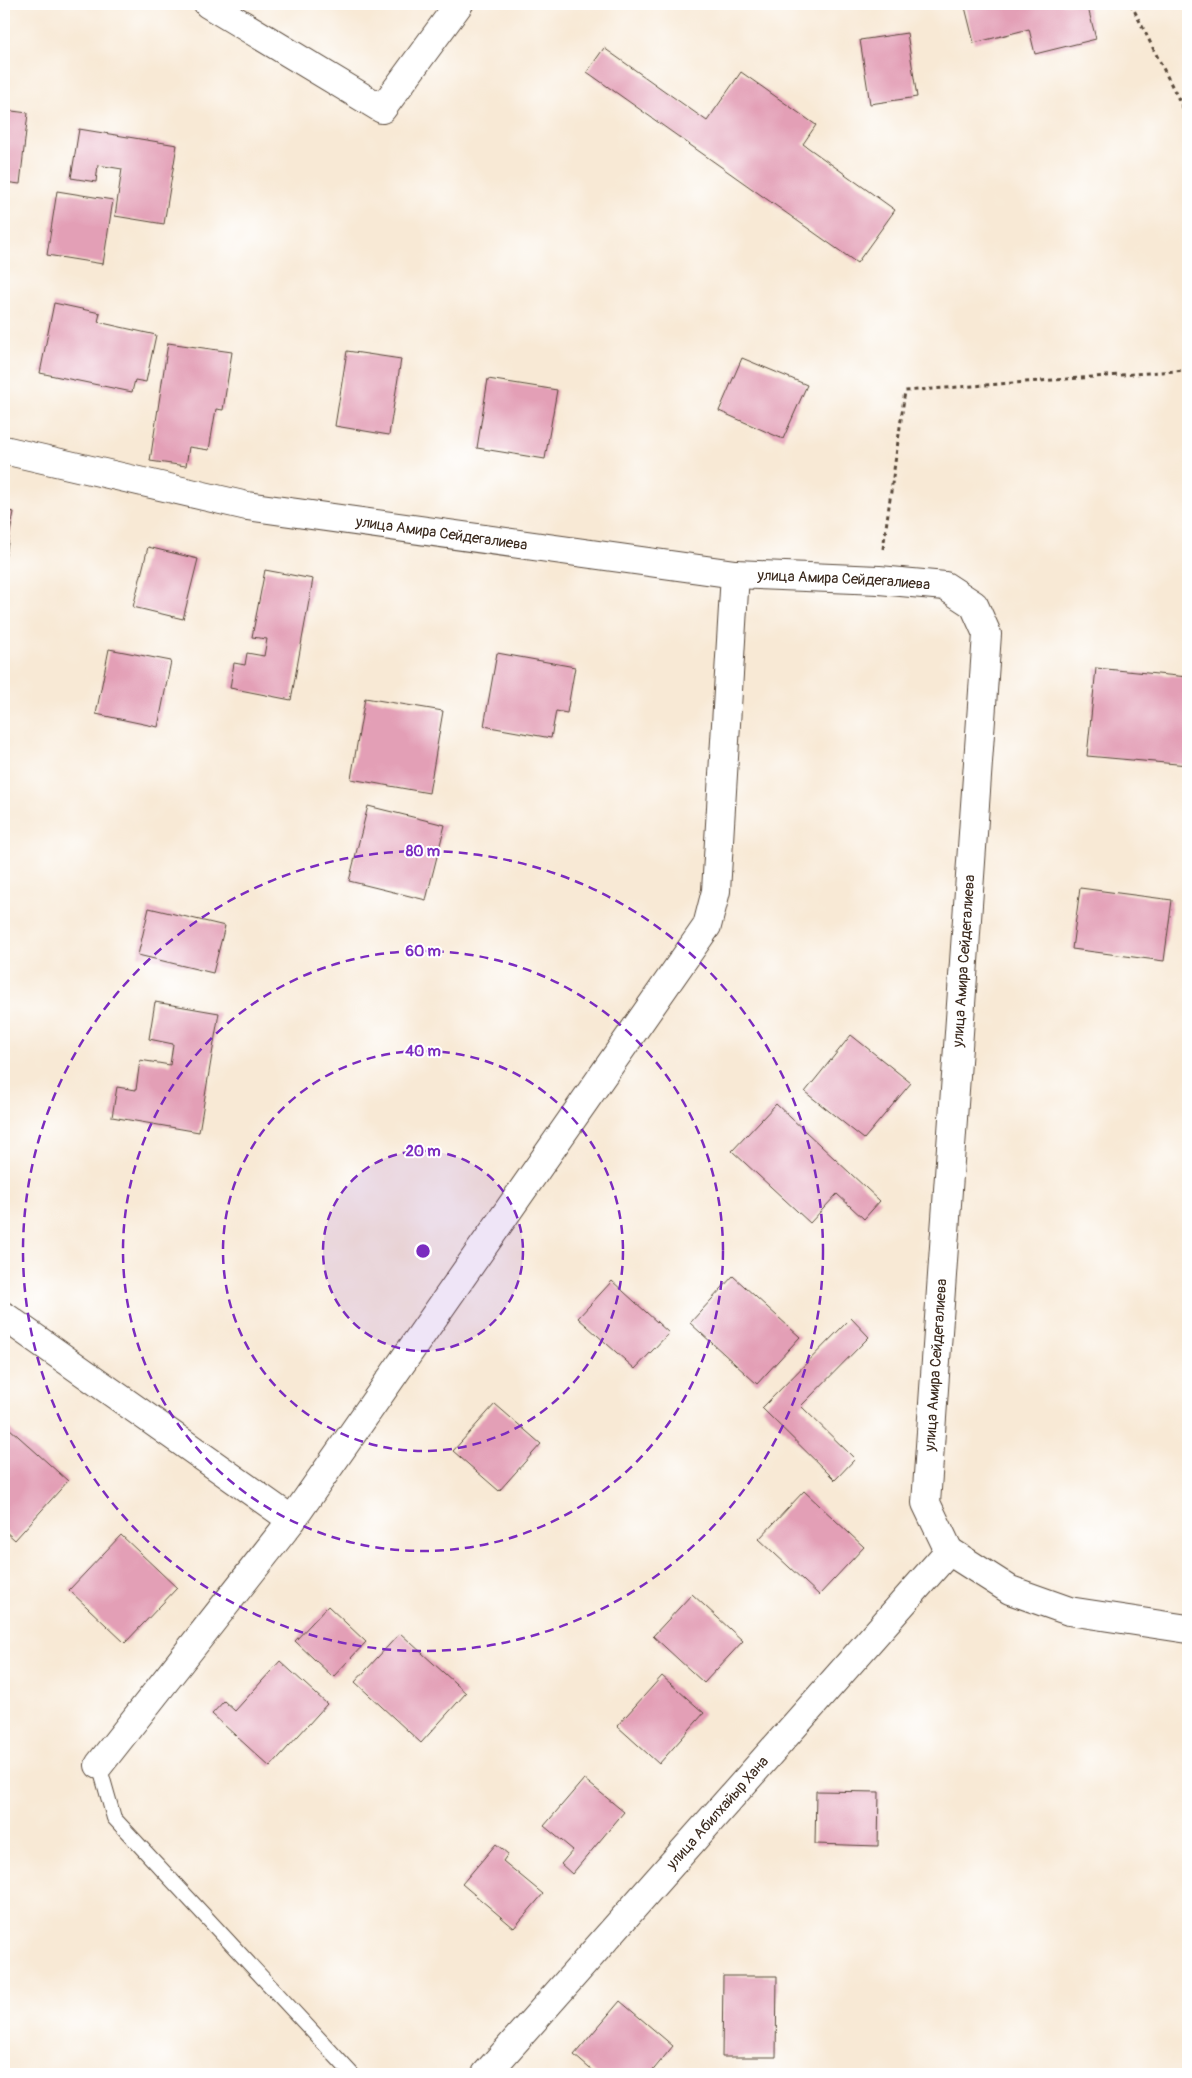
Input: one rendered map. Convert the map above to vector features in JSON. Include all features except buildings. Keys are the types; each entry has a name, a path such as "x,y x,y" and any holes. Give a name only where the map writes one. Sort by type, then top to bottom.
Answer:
{"street":[{"path":"208,4 382,110 459,4"},
{"name":"улица Амира Сейдегалиева","path":"4,450 247,506 735,574 879,580 945,586 974,604 987,634 926,1503 948,1551"},
{"path":"100,1765 292,1520 707,926 716,891 735,574"},
{"path":"4,1316 292,1520"},
{"path":"948,1551 1010,1590 1069,1611 1188,1629"},
{"name":"улица Абилхайыр Хана","path":"486,2074 948,1551"}],"lane":[{"path":"100,1765 114,1818 352,2074"}],"path":[{"path":"1131,4 1188,118"},
{"path":"879,580 905,391 1188,370"}]}
